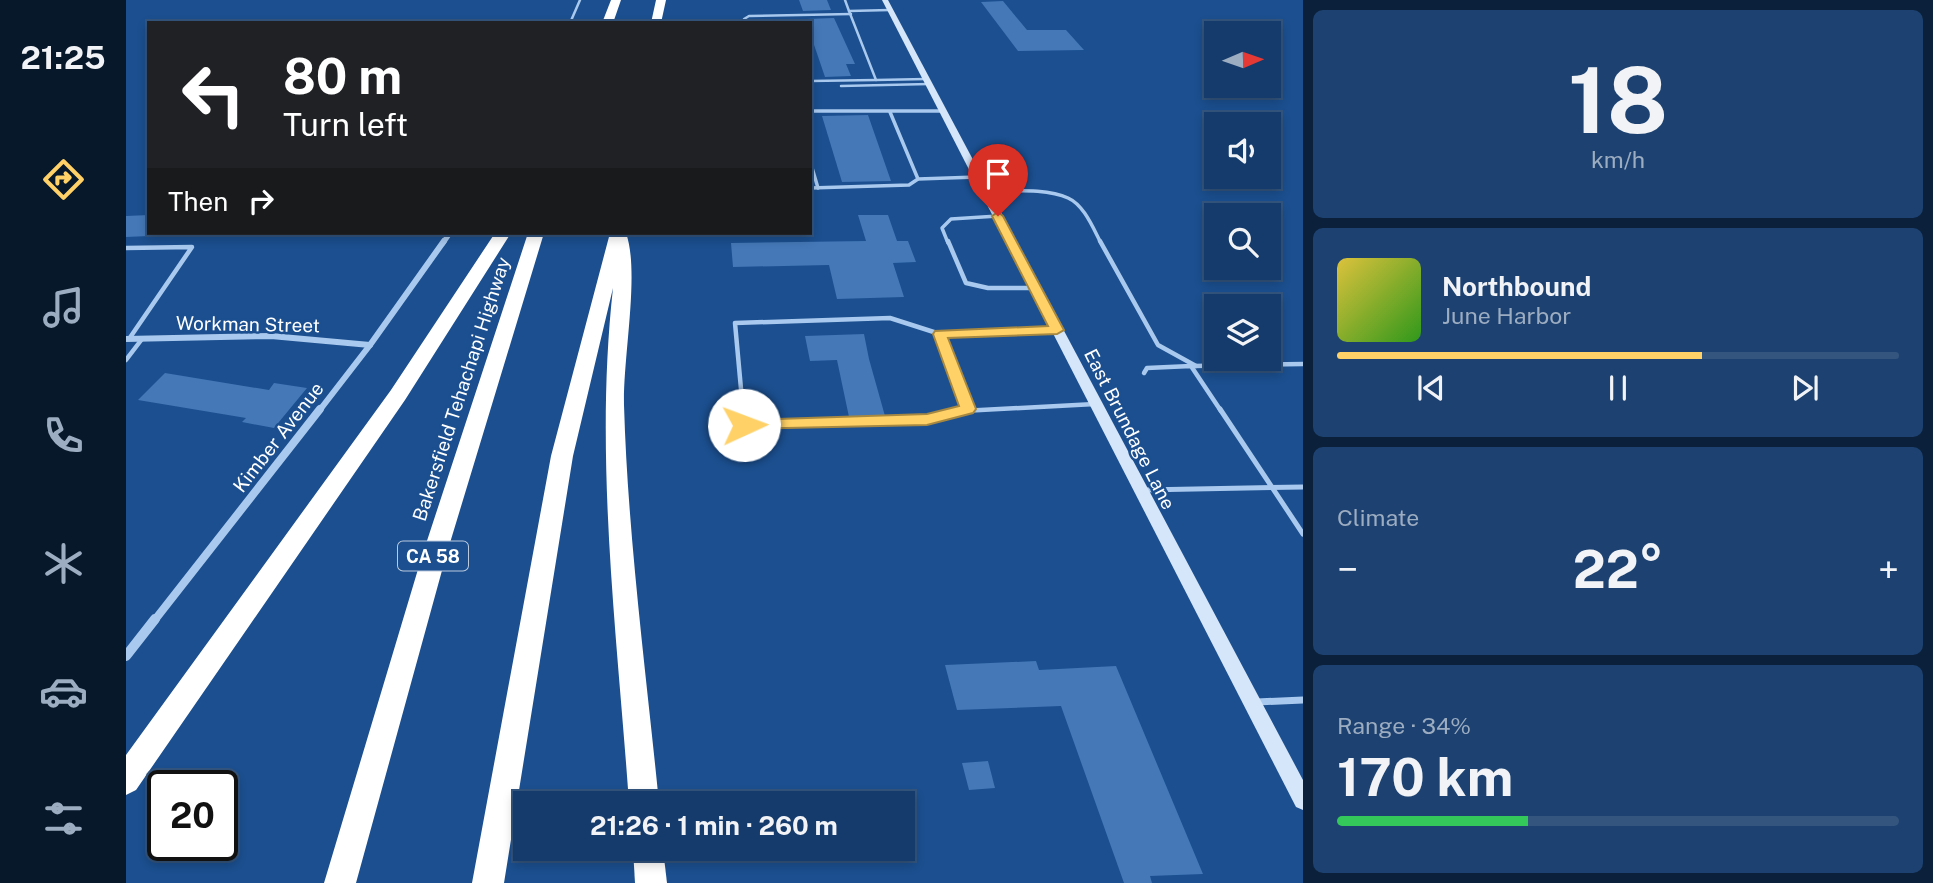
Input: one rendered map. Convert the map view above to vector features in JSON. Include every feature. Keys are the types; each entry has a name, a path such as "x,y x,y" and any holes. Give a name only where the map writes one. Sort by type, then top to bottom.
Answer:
{"highway":[{"path":"608,21 616,0"},
{"path":"656,21 661,0"},
{"path":"126,780 398,395 502,235"},
{"name":"Bakersfield Tehachapi Highway","path":"340,883 392,694 472,430 535,235"},
{"path":"488,883 562,456 618,235"},
{"path":"619,235 624,261 615,368 615,452 643,791"},
{"path":"649,861 651,883"}],"main road":[{"name":"East Brundage Lane","path":"888,5 1303,800"}],"street":[{"name":"Kimber Avenue","path":"126,656 370,345 449,235"},
{"name":"Workman Street","path":"128,339 271,336 370,345"}],"lane":[{"path":"571,21 580,0"},
{"path":"845,0 876,80"},
{"path":"744,21 748,16 850,12 888,5"},
{"path":"796,15 798,21"},
{"path":"812,81 928,81"},
{"path":"841,86 928,81"},
{"path":"812,111 943,111"},
{"path":"890,112 918,179"},
{"path":"812,168 818,188"},
{"path":"812,188 909,186 918,179 981,183 1069,198 1084,212 1158,345 1193,366 1303,534"},
{"path":"998,216 951,219 942,228 966,283 988,288 1035,288"},
{"path":"126,248 192,247 128,339"},
{"path":"1057,330 940,334 890,318 735,323 744,425 927,420 968,409 1095,404"},
{"path":"940,334 968,409"},
{"path":"126,360 142,339"},
{"path":"1143,373 1147,368 1303,364"},
{"path":"1140,490 1303,486"},
{"path":"1250,702 1303,700"}],"building":[{"path":"799,0 827,0 831,10 803,11"},
{"path":"1003,1 1027,30 1066,30 1084,50 1018,51 981,2"},
{"path":"834,18 855,64 846,64 851,76 825,77 812,39 812,21 806,19"},
{"path":"868,115 891,181 842,182 822,116"},
{"path":"147,215 149,236 126,237 126,216"},
{"path":"858,215 888,215 897,241 908,241 916,262 893,263 904,297 837,299 829,265 733,267 731,243 866,241"},
{"path":"864,334 885,416 849,417 837,360 810,361 805,336"},
{"path":"165,373 269,390 274,383 307,388 274,428 242,422 246,418 138,400"},
{"path":"1036,661 1039,670 1116,666 1203,874 1150,876 1152,883 1124,883 1061,706 957,710 945,665"},
{"path":"988,761 995,788 969,790 962,763"}],"route":[{"path":"744,425 927,420 968,409 940,334 1057,330 998,216"}]}
